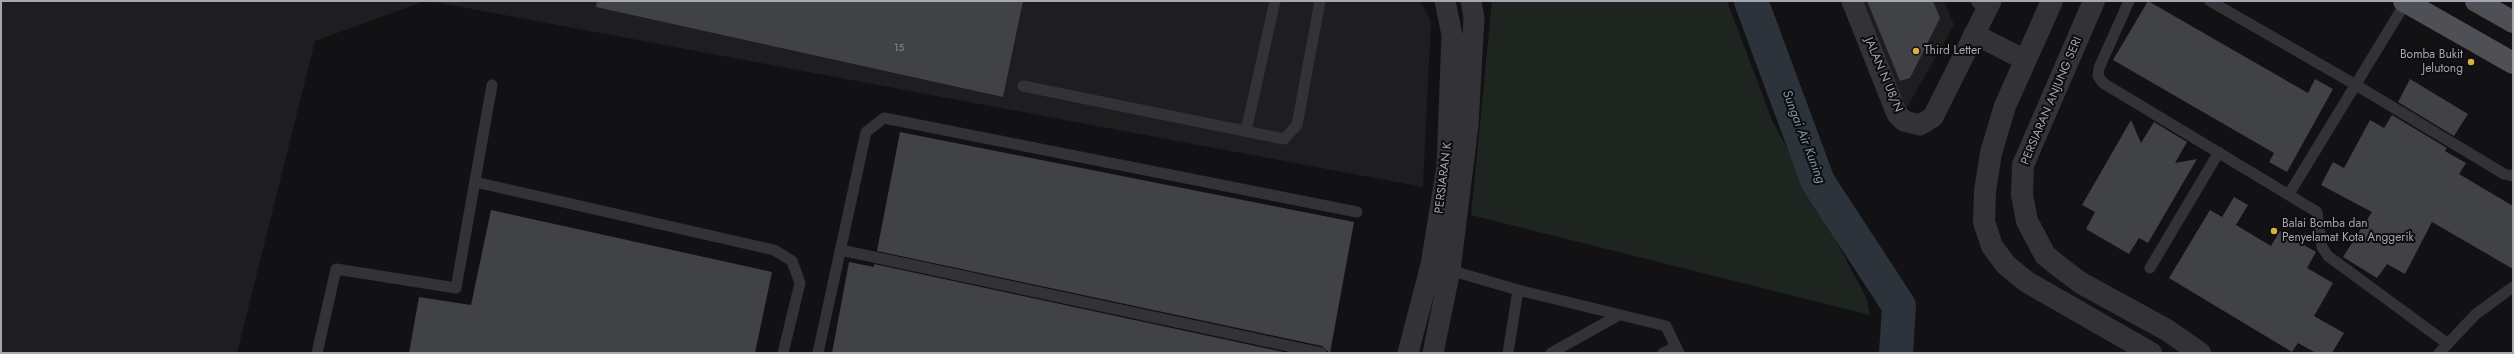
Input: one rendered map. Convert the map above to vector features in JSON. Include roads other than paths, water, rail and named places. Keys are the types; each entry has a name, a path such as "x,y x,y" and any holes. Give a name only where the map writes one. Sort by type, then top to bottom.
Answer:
{"main road":[{"path":"2476,1 2513,22"},
{"path":"2405,2 2513,63"}],"street":[{"name":"PERSIARAN K","path":"1433,353 1451,99 1452,35 1445,1"},
{"name":"PERSIARAN K","path":"1408,353 1440,268 1468,125 1474,18 1471,1"},
{"name":"JALAN N U8/N","path":"1852,1 1897,114 1904,121 1910,124 1920,125 1933,116 1974,34 1984,5"},
{"path":"2052,1 2005,106 1991,153 1985,191 1984,222 1992,246 2006,264 2027,282 2151,353"},
{"name":"PERSIARAN ANJUNG SERI","path":"2094,1 2023,165 2022,195 2027,221 2045,255 2056,265 2081,284 2167,330 2200,353"},
{"path":"1974,34 2025,60"}],"lane":[{"path":"1246,131 1275,1"},
{"path":"1023,86 1284,139 1297,125 1320,1"},
{"path":"2129,1 2099,68 2098,76 2103,83 2290,194 2317,212 2322,248 2328,256 2448,344"},
{"path":"2210,1 2356,85 2504,174 2513,176"},
{"path":"2290,194 2405,2"},
{"path":"317,353 336,269 456,288 492,85"},
{"path":"818,353 866,132 884,118 1357,212"},
{"path":"2150,268 2219,152"},
{"path":"475,182 774,250 792,261 800,283 783,353"},
{"path":"841,250 1321,353"},
{"path":"1440,268 1518,290 1666,326 1677,350 1663,353"},
{"path":"2439,353 2476,314 2513,287"},
{"path":"1508,353 1518,290"},
{"path":"1555,352 1619,315"}],"waterway":[{"name":"Sungai Air Kuning","path":"1751,1 1818,182 1899,306 1896,353"}],"place":[{"name":"Third Letter","path":"1916,51"},
{"name":"Bomba Bukit Jelutong","path":"2471,62"},
{"name":"Balai Bomba dan Penyelamat Kota Anggerik","path":"2274,231"}]}
